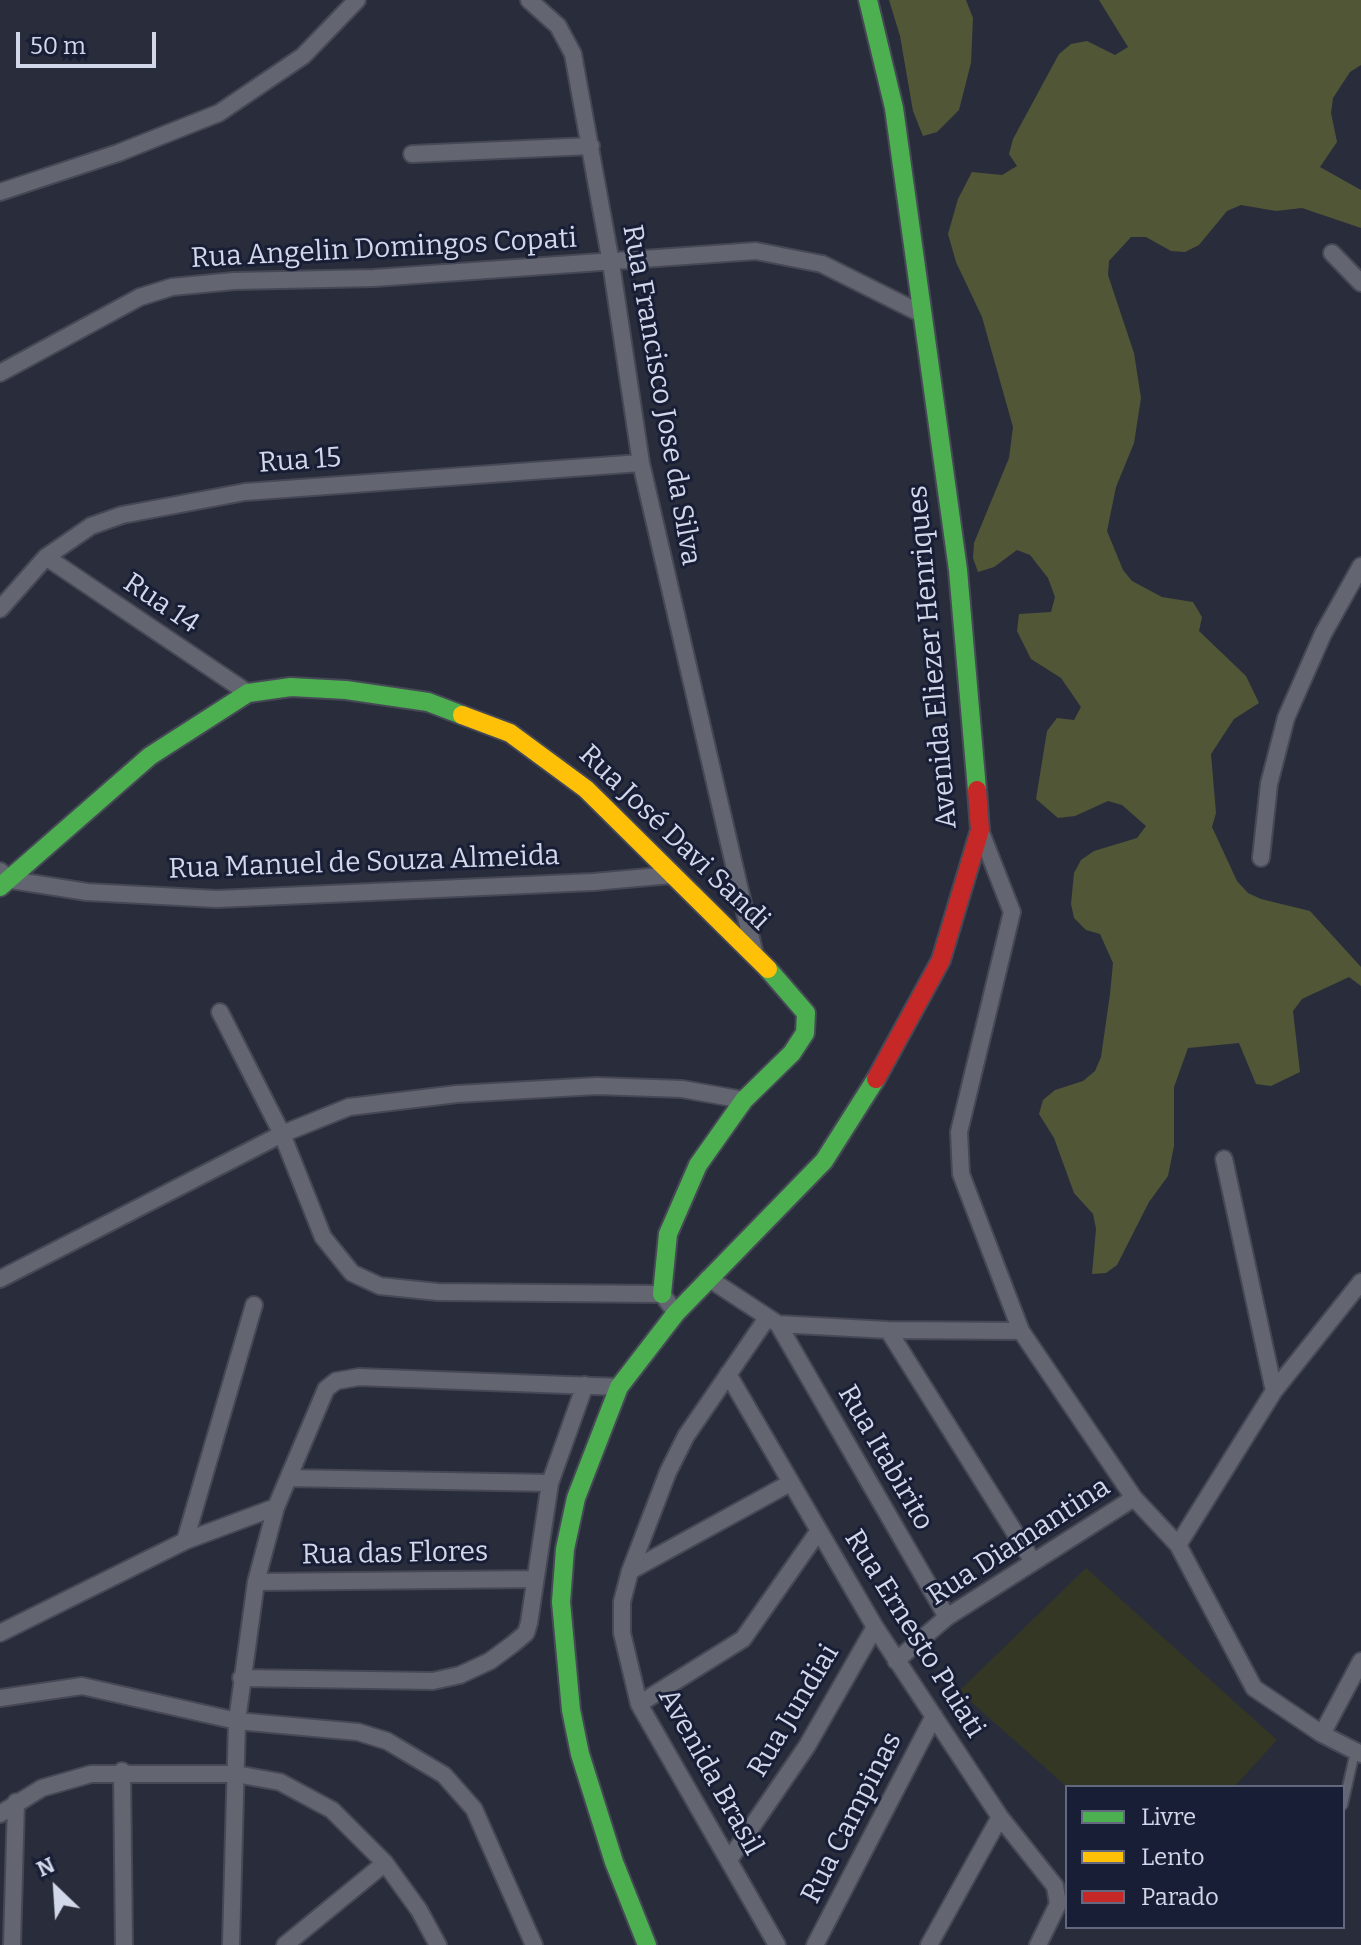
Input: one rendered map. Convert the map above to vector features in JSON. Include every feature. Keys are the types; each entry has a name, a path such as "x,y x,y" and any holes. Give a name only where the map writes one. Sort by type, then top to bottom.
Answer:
{"street":[{"name":"Avenida Eliezer Henriques","path":"647,1945 614,1862 580,1754 565,1671 561,1602 565,1549 576,1498 619,1387 676,1313 824,1161 893,1053 941,960 980,830 958,570 894,108 868,0"},
{"path":"0,192 131,148 219,113 303,56 354,1"},
{"name":"Rua Francisco Jose da Silva","path":"532,1 558,26 573,54 611,263 641,463 754,953"},
{"path":"412,154 591,146"},
{"name":"Rua Angelin Domingos Copati","path":"0,373 140,297 172,287 234,281 374,278 756,251 822,264 922,314"},
{"path":"1332,253 1361,283"},
{"name":"Rua 15","path":"0,609 46,557 91,526 122,515 245,492 641,463"},
{"name":"Rua 14","path":"46,557 248,693"},
{"path":"1261,858 1269,784 1286,718 1323,634 1361,566"},
{"name":"Rua José Davi Sandi","path":"4,879 150,756 248,693 291,687 346,690 428,702 479,718 510,733 557,765 586,789 754,953 806,1013 805,1033 792,1053 744,1100"},
{"path":"980,830 1012,912 959,1132 961,1174 1021,1331 1134,1498 1178,1545 1254,1688 1322,1734 1358,1753"},
{"name":"Rua Manuel de Souza Almeida","path":"4,879 87,892 217,899 593,882 671,875"},
{"path":"220,1012 282,1134 323,1237 352,1273 380,1286 438,1292 662,1294"},
{"path":"0,1279 282,1134 349,1107 457,1094 640,1087 701,1091 744,1100 698,1165 678,1206 664,1251 662,1294 676,1313"},
{"path":"1224,1159 1274,1391"},
{"path":"708,1278 772,1321 888,1330 1021,1331"},
{"path":"1178,1545 1274,1391 1361,1282"},
{"path":"185,1541 254,1305"},
{"name":"Avenida Brasil","path":"772,1321 728,1374 686,1436 644,1530 630,1571 622,1602 622,1633 639,1704 777,1945"},
{"name":"Rua Itabirito","path":"772,1321 947,1617"},
{"path":"888,1330 1032,1560"},
{"name":"Rua Ernesto Puiati","path":"728,1374 896,1661 1000,1817 1055,1886 1058,1904 1038,1945"},
{"path":"231,1945 237,1721 256,1582 276,1507 326,1389 336,1381 359,1377 619,1387"},
{"path":"241,1678 433,1681 460,1675 490,1661 526,1633 550,1483 585,1385"},
{"path":"289,1478 550,1483"},
{"path":"630,1571 790,1483"},
{"name":"Rua Diamantina","path":"896,1661 947,1617 1032,1560 1134,1498"},
{"path":"0,1633 185,1541 276,1507"},
{"path":"639,1704 743,1639 818,1532"},
{"name":"Rua das Flores","path":"256,1582 535,1579"},
{"name":"Rua Jundiai","path":"729,1860 807,1746 875,1627"},
{"path":"1322,1734 1361,1661"},
{"path":"0,1698 82,1686 237,1721 374,1735 444,1775 474,1809 534,1945"},
{"name":"Rua Campinas","path":"815,1945 934,1716"},
{"path":"122,1771 124,1945"},
{"path":"0,1814 16,1802 60,1782 122,1771 236,1774 280,1782 303,1791 332,1810 385,1863 419,1910 438,1945"},
{"path":"12,1945 16,1802"},
{"path":"929,1945 1000,1817"},
{"path":"285,1945 385,1863"}],"lane":[{"path":"1345,1798 1358,1753"}],"green space":[{"path":"889,0 966,0 973,18 971,63 959,110 937,132 923,136 913,111 900,36"},
{"path":"1099,0 1361,0 1361,65 1350,72 1333,98 1331,113 1337,142 1320,167 1361,190 1361,228 1302,208 1276,211 1241,205 1227,211 1199,245 1185,252 1171,251 1146,237 1131,237 1109,261 1108,275 1134,353 1141,398 1134,443 1116,487 1107,531 1123,570 1132,581 1162,597 1193,602 1202,617 1199,631 1246,676 1259,703 1234,719 1211,754 1216,813 1212,827 1237,881 1248,893 1261,899 1310,911 1361,967 1361,986 1349,977 1302,999 1293,1011 1300,1072 1271,1086 1256,1084 1239,1043 1188,1048 1174,1087 1174,1146 1168,1176 1149,1202 1117,1265 1106,1273 1092,1274 1096,1229 1093,1214 1074,1193 1054,1138 1039,1114 1043,1100 1055,1090 1083,1081 1095,1071 1101,1057 1113,963 1100,934 1086,930 1074,918 1071,904 1074,873 1081,860 1094,851 1137,838 1146,826 1122,805 1108,801 1075,816 1058,818 1036,799 1047,731 1057,718 1074,720 1081,707 1061,678 1031,659 1017,631 1019,614 1051,612 1055,597 1048,578 1030,555 1017,550 994,567 978,572 973,558 974,543 1009,458 1013,427 982,317 956,262 948,234 958,199 972,172 1002,175 1017,166 1009,154 1013,139 1059,54 1071,44 1087,41 1115,55 1128,47"},
{"path":"1086,1568 1277,1740 1236,1785 1065,1785 959,1691"}],"traffic: fast":[{"path":"868,0 894,108 958,570 977,790"},
{"path":"0,887 150,756 248,693 291,687 346,690 428,702 462,715"},
{"path":"662,1294 668,1234 698,1165 744,1100 792,1053 805,1033 806,1013 768,969"},
{"path":"647,1945 614,1862 580,1754 571,1710 561,1602 565,1549 576,1498 619,1387 676,1313 824,1161 876,1079"}],"traffic: slow":[{"path":"462,715 510,733 586,789 768,969"}],"traffic: jam":[{"path":"876,1079 941,960 980,830 977,790"}]}
